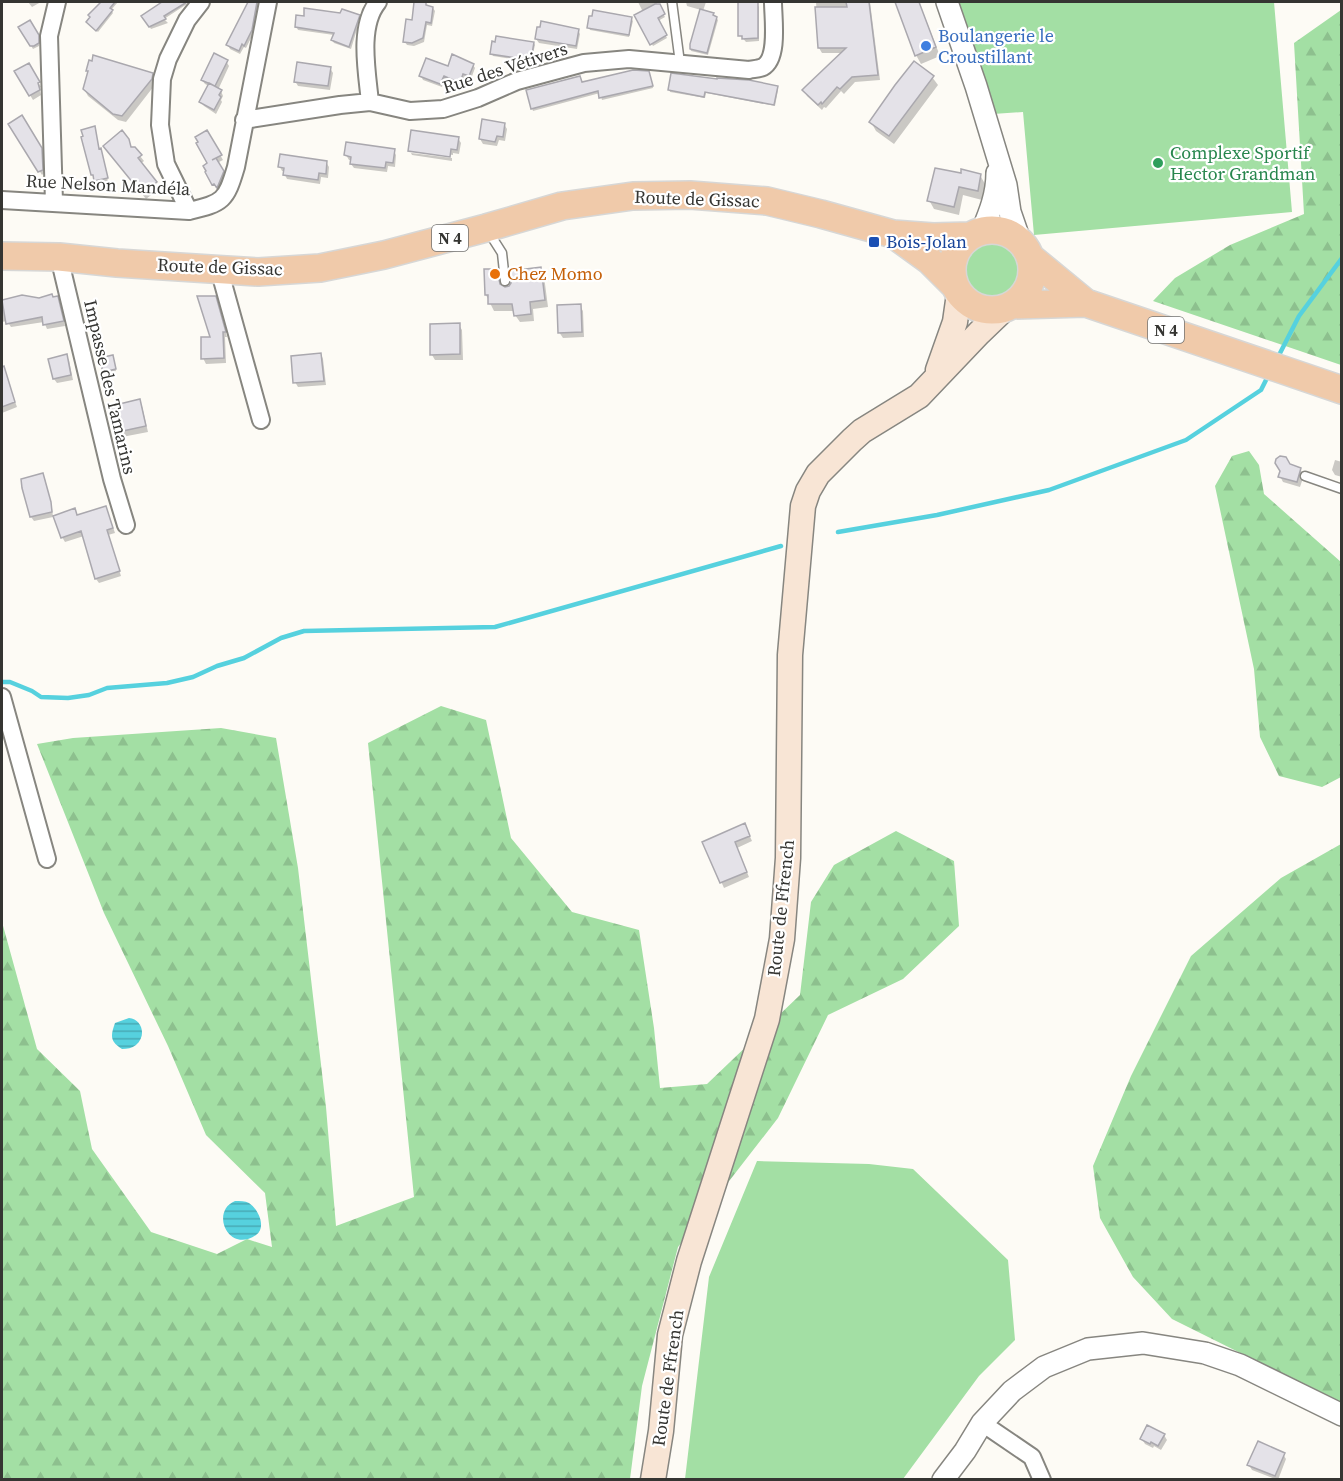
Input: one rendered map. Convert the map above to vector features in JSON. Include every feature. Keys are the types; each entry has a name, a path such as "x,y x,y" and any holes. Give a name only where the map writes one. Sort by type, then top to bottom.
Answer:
{"main road":[{"name":"Route de Gissac","path":"2,256 59,256 258,272 320,268 384,255 562,206 633,196 690,195 767,201 893,234 933,237 976,233"},
{"path":"1000,230 1011,234 1025,249 1032,267 1032,279 1021,299 1008,307 992,311 979,309 968,303 957,289 952,267 954,258 963,242 976,233 1000,230"},
{"name":"Route de Gissac","path":"893,234 929,260 957,289"},
{"name":"N 4","path":"1025,249 1086,303"},
{"name":"Route de Ffrench","path":"934,381 955,322 957,289"},
{"name":"N 4","path":"1008,307 1086,303 1331,387"},
{"name":"Route de Ffrench","path":"653,1479 661,1431 670,1335 689,1261 767,1019 782,939 788,858 790,655 802,506 818,474 852,440 919,396 979,333 1008,307"}],"street":[{"path":"54,202 49,36 57,2"},
{"path":"189,211 166,164 160,126 162,79 168,59 187,20 201,2"},
{"name":"Rue Nelson Mandéla","path":"2,200 189,211 212,206 223,199 236,167 268,2"},
{"path":"370,102 365,33 374,6 378,2"},
{"name":"Rue des Vétivers","path":"244,120 370,102 410,111 443,109 478,98 517,81 584,63 629,59 749,70 764,67 771,57 774,45 773,2"},
{"path":"947,2 997,154 1006,185 1010,212 1025,249"},
{"path":"976,233 992,207 997,184 997,154"},
{"name":"Impasse des Tamarins","path":"59,256 112,479 126,525"},
{"path":"219,269 261,420"},
{"path":"2,697 47,859"},
{"path":"943,1479 982,1424 1012,1391 1044,1367 1088,1349 1143,1343 1205,1353 1240,1365 1341,1415"},
{"path":"982,1424 1032,1457 1042,1479"}],"lane":[{"path":"672,2 680,63"},
{"path":"486,228 502,253 506,281"},
{"path":"1305,476 1341,489"}],"green space":[{"name":"Complexe Sportif Hector Grandman","path":"953,2 1274,2 1292,212 1034,235 1023,112 993,114"},
{"path":"1341,10 1341,365 1153,301 1175,278 1230,245 1304,214 1294,43"},
{"path":"992,238 1004,240 1015,247 1022,258 1024,270 1022,282 1015,293 1004,300 992,302 980,300 969,293 962,282 960,270 962,258 969,247 980,240"},
{"path":"1249,451 1259,465 1264,494 1341,562 1341,777 1322,787 1279,776 1260,737 1254,669 1215,486 1232,456"},
{"path":"441,706 486,720 511,838 572,912 639,930 654,1028 660,1088 707,1084 800,995 811,902 834,865 896,831 954,861 959,926 903,979 828,1015 778,1118 678,1247 642,1386 630,1479 2,1480 2,922 37,1049 80,1091 92,1149 151,1232 217,1254 247,1239 272,1247 265,1193 206,1135 168,1046 104,913 37,744 73,738 221,728 276,738 298,868 326,1107 336,1226 414,1197 368,743"},
{"path":"1341,844 1341,1403 1172,1319 1133,1277 1100,1218 1093,1166 1131,1076 1191,956 1281,878"},
{"path":"757,1161 869,1164 913,1169 1008,1260 1015,1340 979,1376 903,1479 685,1479 709,1277"}],"water":[{"path":"129,1018 137,1021 142,1028 142,1033 134,1046 122,1049 112,1038 113,1031 115,1023"},
{"path":"235,1201 249,1203 255,1209 261,1223 256,1235 246,1239 237,1239 226,1229 223,1221 224,1213"}],"building":[{"path":"101,2 115,2 110,8 113,10 96,31 86,22 90,17 88,15"},
{"path":"162,2 187,2 164,16 166,19 149,27 141,16"},
{"path":"248,2 257,2 252,30 239,51 226,45"},
{"path":"414,2 426,2 426,5 433,7 431,23 426,22 423,38 412,43 403,42 406,19 412,20"},
{"path":"738,2 758,2 758,38 742,39 742,36 738,36"},
{"path":"846,2 869,2 878,75 852,77 840,89 837,87 822,104 821,102 818,105 802,90 846,48 818,48 815,7 847,7"},
{"path":"895,2 919,2 936,47 915,56"},
{"path":"655,4 660,4 665,14 658,18 667,35 650,45 634,15"},
{"path":"304,8 340,13 342,9 360,15 349,47 331,40 334,33 295,27 296,15 304,16"},
{"path":"700,9 714,13 713,15 717,17 707,53 690,49"},
{"path":"593,10 632,17 629,35 587,28 589,16 592,16"},
{"path":"30,20 39,35 39,43 34,46 30,46 18,27"},
{"path":"541,21 579,29 576,46 535,39 537,27 540,27"},
{"path":"496,36 534,42 531,60 490,54 492,41 495,42"},
{"path":"214,53 228,60 215,86 201,80"},
{"path":"452,54 474,64 469,76 463,74 460,83 444,76 440,84 419,76 426,58 448,66"},
{"path":"93,55 153,73 152,79 122,116 113,114 83,89 89,60 92,61"},
{"path":"914,61 934,76 889,136 869,122"},
{"path":"297,62 331,67 328,86 294,82"},
{"path":"29,63 40,82 38,83 40,90 29,96 14,71"},
{"path":"633,70 649,71 653,86 599,98 598,91 531,109 526,90 580,76 582,82"},
{"path":"671,73 717,79 749,80 778,86 774,105 705,92 704,97 668,90"},
{"path":"209,83 222,90 214,110 199,102"},
{"path":"22,115 42,148 43,170 38,172 8,124"},
{"path":"482,119 505,123 503,137 497,136 495,142 479,139"},
{"path":"95,126 108,178 94,181 81,130"},
{"path":"122,130 129,139 131,147 135,147 142,155 138,158 157,182 142,194 103,146"},
{"path":"207,130 222,155 216,158 224,171 217,188 214,184 212,185 205,172 203,166 207,163 196,143 198,142 195,137"},
{"path":"411,130 459,137 457,150 451,149 450,157 408,151"},
{"path":"346,142 395,149 393,163 386,162 385,168 350,164 351,157 344,155"},
{"path":"280,154 327,161 326,174 319,173 318,180 283,175 284,168 278,167"},
{"path":"935,168 961,173 961,169 981,174 978,191 959,187 954,207 927,201"},
{"path":"541,267 545,300 530,302 531,314 514,316 512,304 488,304 488,295 485,295 484,269 497,269 500,284 505,287 511,283 510,271"},
{"path":"52,294 53,297 58,296 64,321 43,325 42,317 6,324 2,300 22,295 39,298"},
{"path":"197,296 216,296 226,332 223,332 224,358 201,359 201,337 210,337"},
{"path":"581,304 582,332 558,333 557,305"},
{"path":"460,323 460,354 430,355 430,324"},
{"path":"321,353 324,381 293,383 291,356"},
{"path":"67,354 71,375 53,379 48,359"},
{"path":"113,355 116,369 103,372 99,358"},
{"path":"4,366 15,402 2,407 2,367"},
{"path":"140,399 146,426 118,432 111,406"},
{"path":"1280,456 1286,457 1290,464 1301,468 1297,482 1278,477 1280,471 1275,463"},
{"path":"43,473 52,512 30,517 21,479"},
{"path":"106,506 113,528 107,530 120,571 95,579 81,531 61,538 53,516 75,508 77,515"},
{"path":"745,823 750,836 735,842 747,872 720,883 702,842"},
{"path":"1147,1425 1165,1434 1158,1446 1140,1439"},
{"path":"1258,1441 1285,1453 1275,1476 1247,1465"}],"waterway":[{"path":"1277,359 1299,316 1342,258"},
{"path":"838,532 937,515 1049,490 1186,440 1261,390 1269,374"},
{"path":"2,682 10,682 41,697 68,698 89,695 107,688 167,683 193,677 217,666 244,658 281,638 304,631 495,627 781,546"}],"place":[{"name":"Boulangerie le Croustillant","path":"926,46"},
{"name":"Complexe Sportif Hector Grandman","path":"1158,163"},
{"name":"Bois-Jolan","path":"874,242"},
{"name":"Chez Momo","path":"495,274"}]}
